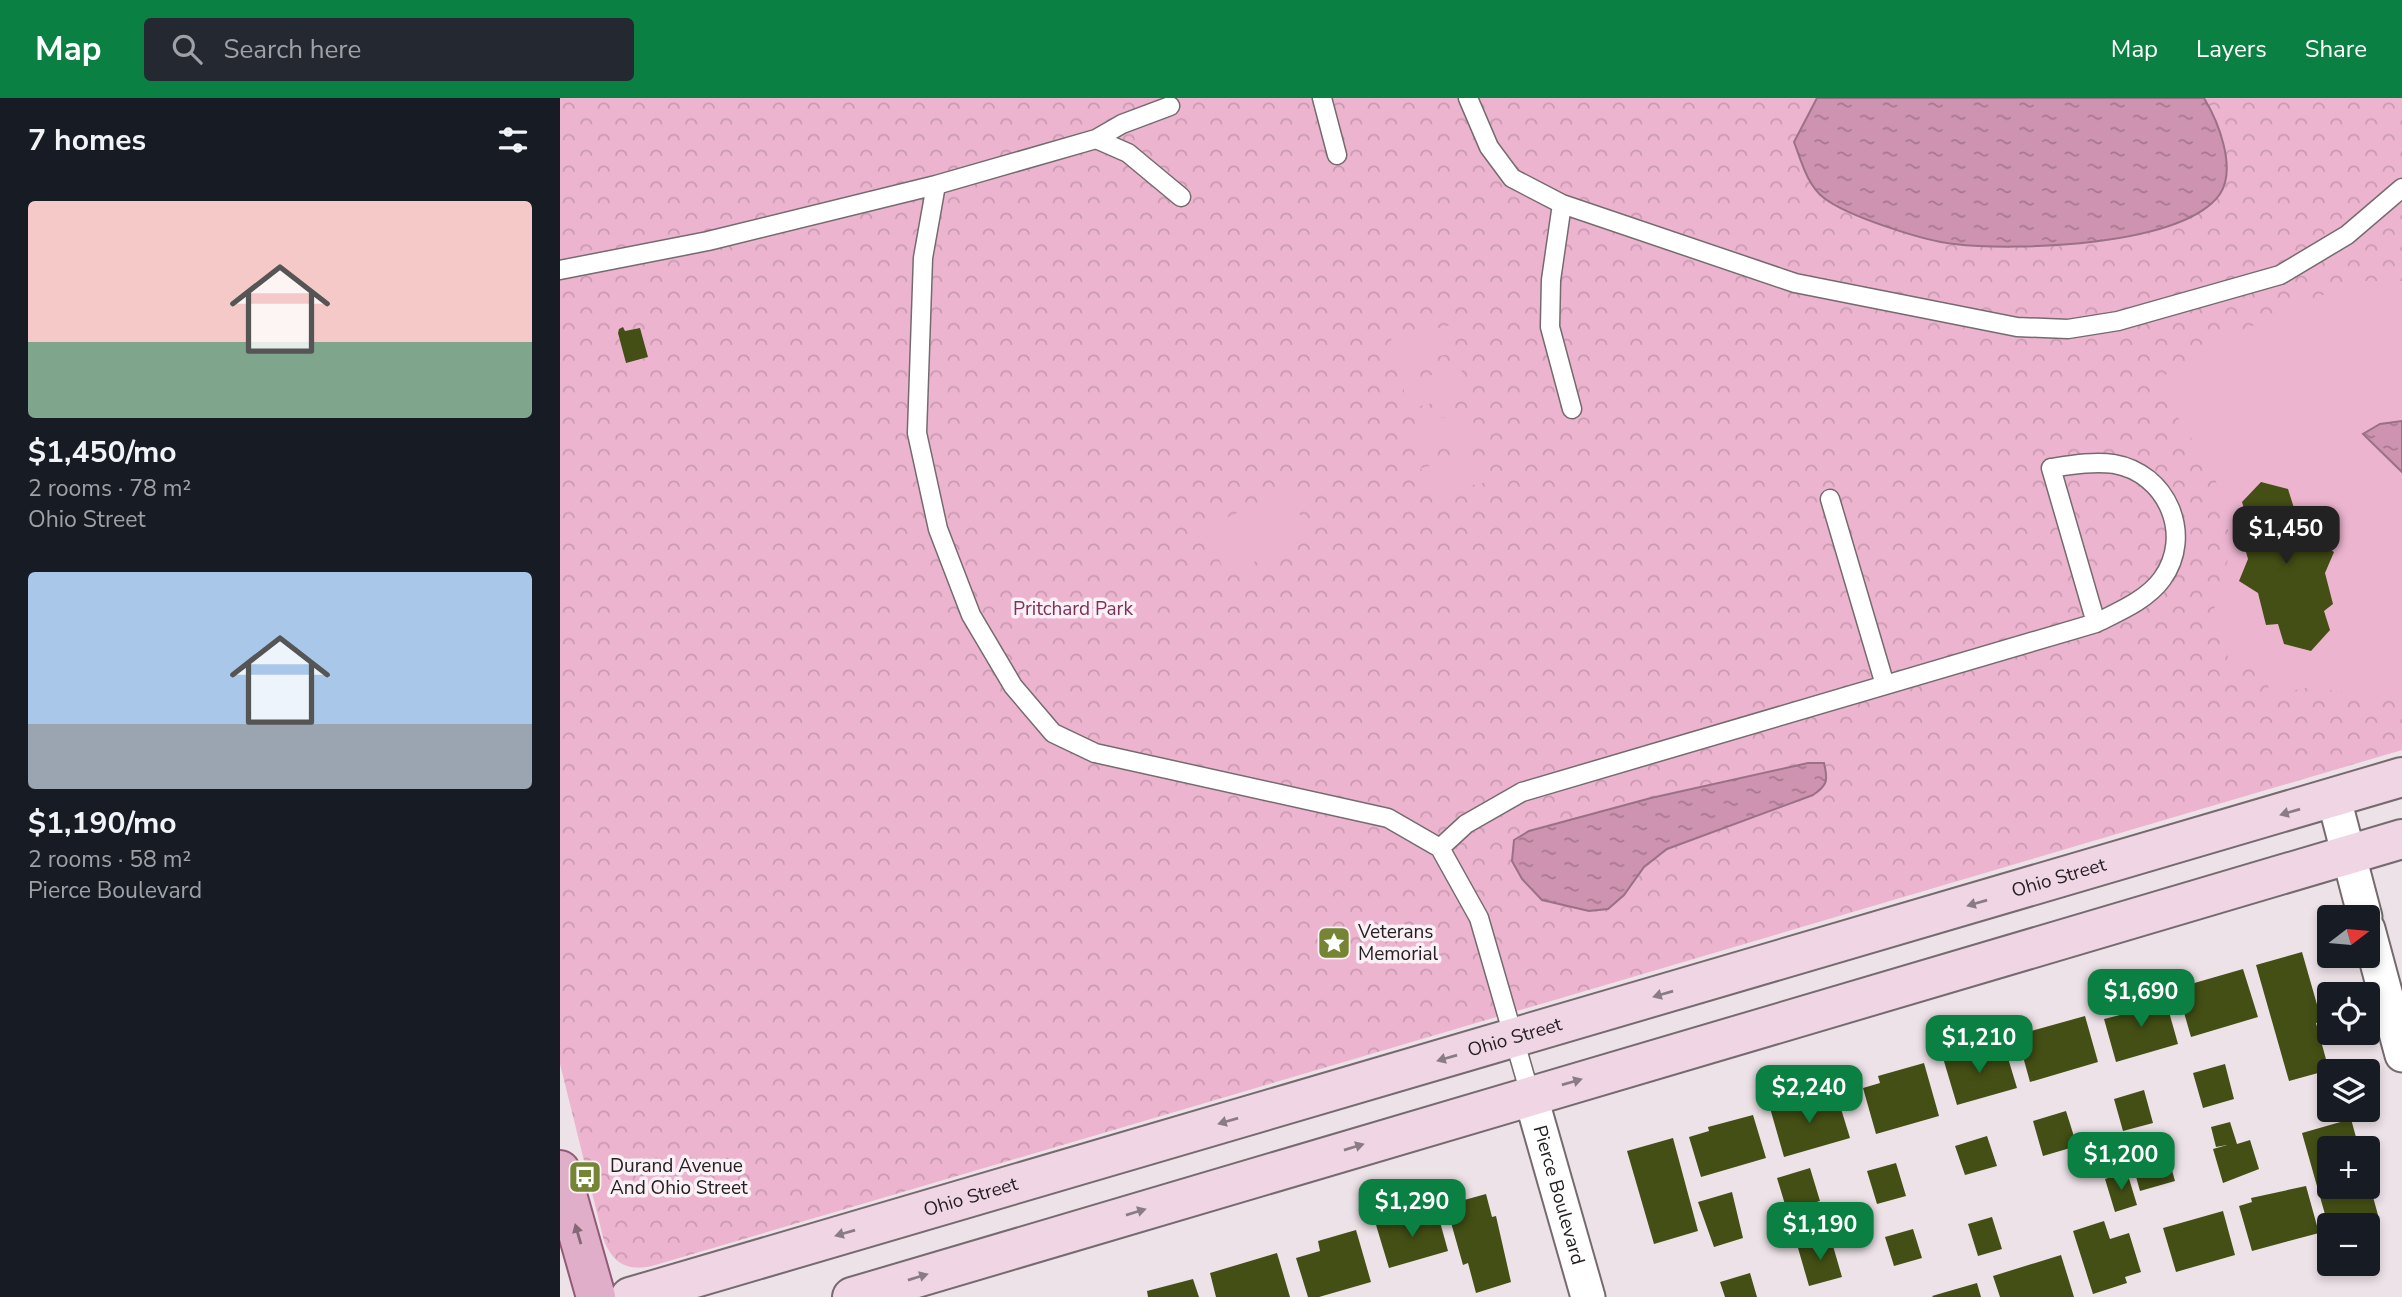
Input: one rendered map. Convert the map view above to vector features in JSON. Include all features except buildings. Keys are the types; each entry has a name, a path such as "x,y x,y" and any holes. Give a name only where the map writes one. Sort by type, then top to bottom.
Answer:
{"main road":[{"path":"560,1170 596,1297"}],"street":[{"name":"Ohio Street","path":"630,1297 2402,778"},
{"path":"2334,799 2362,905"},
{"path":"852,1297 1530,1094 2402,839"},
{"path":"2379,968 2402,1055"},
{"name":"Pierce Boulevard","path":"1530,1094 1588,1297"}],"lane":[{"path":"1322,98 1337,155"},
{"path":"1468,98 1489,147 1512,178 1562,204 1795,283 2017,327 2068,329 2134,317 2280,275 2347,235 2402,188"},
{"path":"560,270 708,241 936,186 1096,139 1122,124 1170,106"},
{"path":"1096,139 1128,153 1181,197"},
{"path":"936,186 923,258 917,433 938,529 971,615 1013,686 1053,733 1095,753 1388,818 1440,848 1479,918 1530,1094"},
{"path":"1562,204 1550,279 1550,327 1572,409"},
{"path":"1440,848 1466,824 1522,792 2096,623 2142,597 2162,580 2175,554 2178,535 2173,514 2163,493 2139,471 2114,464 2075,464 2050,468 2096,623"},
{"path":"1830,499 1885,685"}],"green space":[{"name":"Pritchard Park","path":"560,98 2402,98 2402,750 652,1266 635,1267 622,1264 612,1255 604,1241 560,1064"},
{"path":"2347,281 2402,281 2402,697 2306,688 2271,695 2261,663 2232,671 2214,610 2228,559 2228,514 2212,471 2155,381 2238,332 2318,298"},
{"path":"1451,325 1457,352 1397,366 1391,339"},
{"path":"1461,368 1467,395 1408,409 1402,382"},
{"path":"1471,411 1477,438 1418,452 1412,425"},
{"path":"1481,454 1487,482 1428,495 1421,468"},
{"path":"1288,489 1310,536 1226,575 1205,528"}],"water":[{"path":"1817,98 2204,98 2224,145 2227,171 2225,183 2220,194 2200,212 2171,225 2135,235 2095,242 2015,247 1941,242 1867,220 1835,205 1818,193 1805,172 1794,142"},
{"path":"2402,421 2402,472 2363,434 2380,424"},
{"path":"1808,763 1824,763 1826,774 1826,782 1813,795 1667,849 1644,867 1624,895 1608,909 1589,911 1542,900 1522,879 1512,861 1514,840 1529,831 1651,798"}],"place":[{"name":"Veterans Memorial","path":"1334,943"},
{"name":"Durand Avenue And Ohio Street","path":"585,1177"}]}
